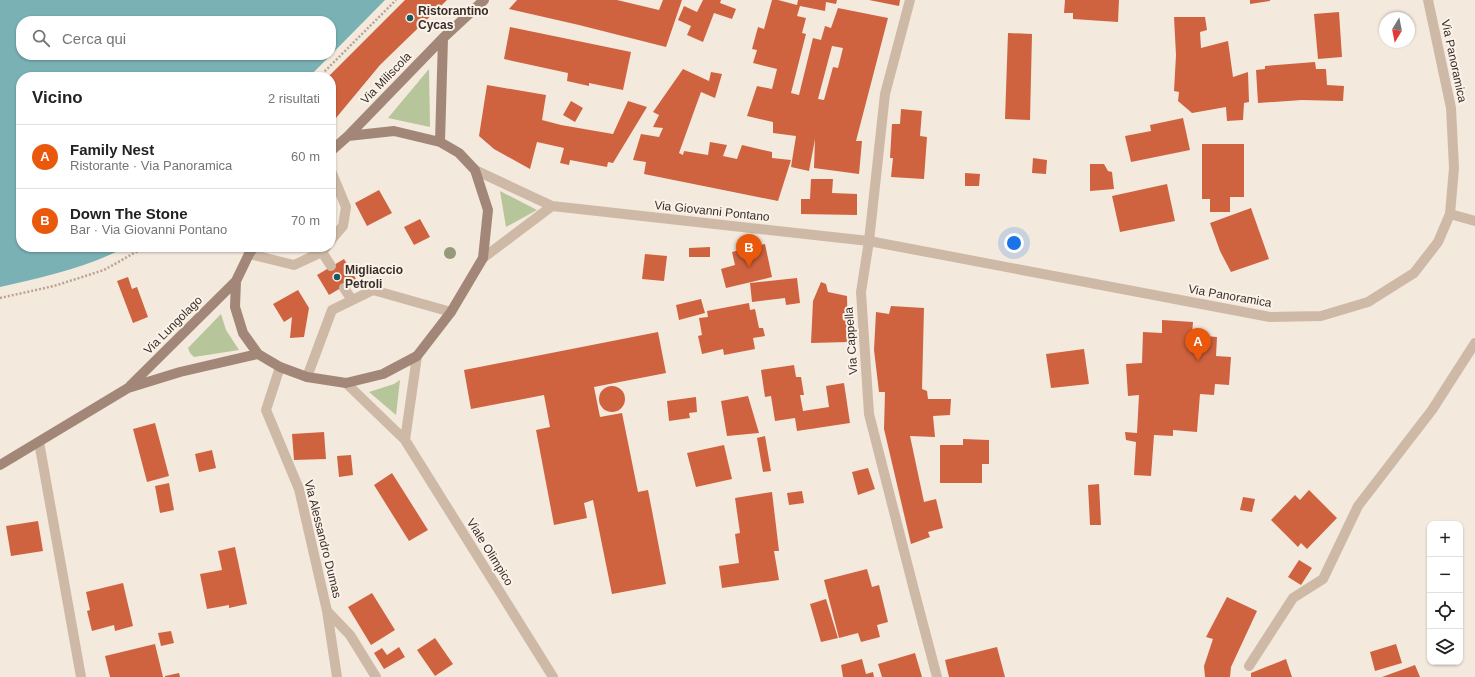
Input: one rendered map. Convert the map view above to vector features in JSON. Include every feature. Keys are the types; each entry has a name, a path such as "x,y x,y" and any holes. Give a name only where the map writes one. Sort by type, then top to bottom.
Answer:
{"main road":[{"name":"Via Miliscola","path":"336,147 443,38 484,0"},
{"path":"440,142 443,38"},
{"path":"251,252 236,281 235,307 243,333 258,354 280,367 307,378 346,383 383,374 417,356 451,312 483,258 488,210 475,170 459,153 440,142 394,131 348,136"},
{"name":"Via Lungolago","path":"0,465 128,388 236,281"},
{"name":"Via Lungolago","path":"128,388 180,372 258,354"}],"street":[{"name":"Via Cappella","path":"910,0 885,94 869,241 861,292 869,414 937,677"},
{"name":"Via Panoramica","path":"869,241 1270,317 1321,316 1368,302 1414,273 1438,242 1450,214 1454,168 1451,108 1428,0"},
{"name":"Via Giovanni Pontano","path":"475,170 552,206 869,241"},
{"path":"336,183 346,207 342,226 336,234"},
{"path":"483,258 552,206"},
{"path":"1450,214 1475,221"},
{"path":"255,252 294,265 318,252"},
{"path":"325,252 331,266"},
{"path":"344,288 352,300"},
{"path":"307,378 332,310 373,290 451,312"},
{"path":"1249,666 1293,598 1323,579 1358,506 1432,410 1475,343"},
{"path":"405,440 417,356"},
{"name":"Via Alessandro Dumas","path":"280,367 266,410 299,489 327,611 337,677"},
{"name":"Viale Olimpico","path":"346,383 405,440 553,677"},
{"path":"39,442 81,677"},
{"path":"327,611 350,635 376,677"}],"path":[{"path":"325,72 396,0"},
{"path":"0,298 54,286 104,270 136,252"}],"green space":[{"path":"429,69 430,127 388,118"},
{"path":"500,191 537,210 506,227"},
{"path":"221,314 226,330 239,350 194,357 188,348"},
{"path":"400,380 396,415 369,392 394,384"}],"water":[{"path":"0,0 385,0 336,50 336,16 16,16 16,60 326,60 314,72 16,72 16,252 115,252 80,266 0,287"}],"building":[{"path":"405,0 447,0 380,65 336,118 336,72 333,72"},
{"path":"517,0 617,0 659,10 663,0 682,0 666,47 509,9"},
{"path":"703,0 721,0 720,3 736,9 732,19 714,13 703,42 687,35 691,26 678,20 684,6 697,12"},
{"path":"772,0 797,5 798,0 837,0 836,4 826,2 825,11 800,6 797,16 806,18 802,33 806,34 791,93 799,95 813,38 821,40 825,26 831,28 838,8 888,18 856,141 862,141 859,174 814,168 815,139 809,171 791,167 796,136 773,133 773,122 747,116 757,86 772,89 777,69 753,63 757,50 752,49 758,27 764,29","holes":["832,46 843,48 838,68 833,67 824,100 818,99"]},
{"path":"869,0 900,0 899,6"},
{"path":"1065,0 1119,0 1118,22 1073,19 1073,13 1064,13"},
{"path":"1250,0 1270,0 1270,1 1250,4"},
{"path":"1339,12 1342,57 1318,59 1314,14"},
{"path":"1174,17 1205,17 1207,30 1200,32 1201,48 1228,41 1233,77 1248,72 1249,102 1244,103 1243,120 1227,121 1226,107 1192,113 1178,101 1179,92 1174,91 1176,55"},
{"path":"510,27 631,52 623,90 589,83 589,86 567,81 568,73 504,59"},
{"path":"1008,33 1032,34 1030,120 1005,119"},
{"path":"1315,62 1316,69 1326,69 1327,85 1344,86 1343,101 1302,100 1258,103 1256,70 1265,69 1265,66"},
{"path":"683,69 709,81 711,72 722,74 715,98 701,92 679,153 683,155 684,151 708,155 710,142 727,145 723,156 737,159 742,145 772,152 772,158 791,160 778,201 644,174 646,162 633,160 641,134 659,137 663,128 653,127 659,115 653,112"},
{"path":"487,85 546,95 542,120 561,125 613,134 628,101 647,107 613,163 608,162 607,167 570,160 569,165 560,163 564,148 537,142 530,169 494,149 479,136"},
{"path":"571,101 583,108 575,122 563,115"},
{"path":"901,109 922,111 920,136 927,137 924,179 891,177 893,158 890,158 892,124 900,124"},
{"path":"1183,118 1190,150 1131,162 1125,136 1151,131 1150,125"},
{"path":"1202,144 1244,144 1244,197 1230,197 1230,212 1210,212 1210,199 1202,199"},
{"path":"1033,158 1047,160 1046,174 1032,173"},
{"path":"1090,164 1104,164 1108,171 1112,172 1114,189 1090,191"},
{"path":"965,173 980,174 979,186 965,186"},
{"path":"811,179 833,179 832,193 857,194 857,215 801,214 801,199 810,199"},
{"path":"1167,184 1175,221 1120,232 1112,196"},
{"path":"379,190 392,213 367,226 355,203"},
{"path":"1251,208 1269,259 1231,272 1220,251 1210,223"},
{"path":"420,219 430,237 414,245 404,227"},
{"path":"765,244 772,277 726,288 721,269 735,265 732,252"},
{"path":"710,247 710,257 689,257 689,248"},
{"path":"645,254 667,256 664,281 642,279"},
{"name":"Migliaccio Petroli","path":"344,259 356,279 329,295 317,275"},
{"path":"128,277 132,289 137,287 148,317 133,323 117,281"},
{"path":"797,278 800,303 786,305 785,298 752,302 750,283"},
{"path":"821,282 826,284 828,292 847,296 848,342 811,343 813,301"},
{"path":"298,290 309,308 304,337 290,338 292,317 284,322 273,304"},
{"path":"701,299 705,313 679,320 676,305"},
{"path":"749,303 750,310 755,309 759,328 763,328 765,336 753,338 755,349 724,355 723,349 702,354 698,336 702,335 699,318 708,317 707,311"},
{"path":"891,306 924,308 922,389 927,391 928,399 951,399 950,415 933,416 935,437 910,436 924,502 936,499 943,528 928,532 930,537 911,544 884,429 885,392 879,392 874,350 876,312 889,314"},
{"path":"1162,320 1193,322 1192,335 1217,337 1216,356 1231,357 1229,385 1215,384 1214,395 1200,394 1197,432 1173,430 1173,436 1154,435 1151,476 1134,475 1136,442 1126,440 1125,432 1137,433 1139,395 1128,396 1126,364 1142,363 1143,332 1162,333"},
{"path":"658,332 666,373 594,387 600,417 622,413 638,492 648,490 666,584 612,594 593,500 584,503 587,518 554,525 536,430 550,427 544,395 471,409 464,370"},
{"path":"1084,349 1089,384 1051,388 1046,354"},
{"path":"794,365 796,377 801,377 804,395 800,395 803,411 829,407 826,386 844,383 850,423 797,431 795,418 775,421 771,396 765,397 761,370"},
{"path":"612,386 621,390 625,399 621,408 612,412 603,408 599,399 603,390"},
{"path":"748,396 759,433 727,436 721,401"},
{"path":"696,397 697,412 689,413 690,418 669,421 667,401"},
{"path":"155,423 169,476 147,482 133,429"},
{"path":"324,432 326,459 294,460 292,434"},
{"path":"765,436 771,471 763,472 757,438"},
{"path":"963,439 989,440 989,464 982,464 982,483 940,483 940,445 963,445"},
{"path":"724,445 732,479 696,487 687,453"},
{"path":"212,450 216,468 199,472 195,454"},
{"path":"351,455 353,475 339,477 337,456"},
{"path":"868,468 875,489 858,495 852,472"},
{"path":"392,473 428,530 409,541 374,485"},
{"path":"169,483 174,510 160,513 155,486"},
{"path":"1099,484 1101,525 1090,525 1088,485"},
{"path":"1309,490 1337,518 1307,549 1301,543 1298,547 1271,520 1295,495 1300,500"},
{"path":"802,491 804,503 789,505 787,493"},
{"path":"772,492 779,551 774,551 779,580 722,588 719,566 739,563 735,534 740,533 735,498"},
{"path":"1243,497 1255,499 1252,512 1240,510"},
{"path":"38,521 43,551 11,556 6,526"},
{"path":"235,547 247,604 229,608 229,605 207,609 200,574 222,570 218,551"},
{"path":"1299,560 1312,568 1301,585 1288,577"},
{"path":"867,569 872,587 879,585 888,622 877,625 880,637 861,642 858,633 839,638 824,580"},
{"path":"123,583 133,626 115,631 114,625 92,631 87,611 90,610 86,592"},
{"path":"372,593 395,630 371,645 348,607"},
{"path":"1227,597 1257,611 1231,667 1230,677 1205,677 1204,666 1213,639 1206,637"},
{"path":"826,599 838,638 821,642 810,604"},
{"path":"171,631 174,643 161,646 158,633"},
{"path":"435,638 453,664 435,676 417,650"},
{"path":"155,644 163,677 110,677 105,656"},
{"path":"1396,644 1402,663 1375,671 1370,652"},
{"path":"399,647 405,657 384,669 374,653 382,648 387,655"},
{"path":"997,647 1005,677 949,677 945,660"},
{"path":"915,653 922,677 882,677 878,664"},
{"path":"862,659 866,674 873,672 874,677 843,677 841,665"},
{"path":"1286,659 1292,677 1251,677 1251,673"},
{"path":"1415,665 1420,677 1382,677"},
{"path":"179,673 180,677 165,677 165,676"}],"place":[{"name":"Ristorantino Cycas","path":"410,18"},
{"name":"Down The Stone","path":"749,267"},
{"name":"Migliaccio Petroli","path":"337,277"},
{"name":"Family Nest","path":"1198,361"}]}
